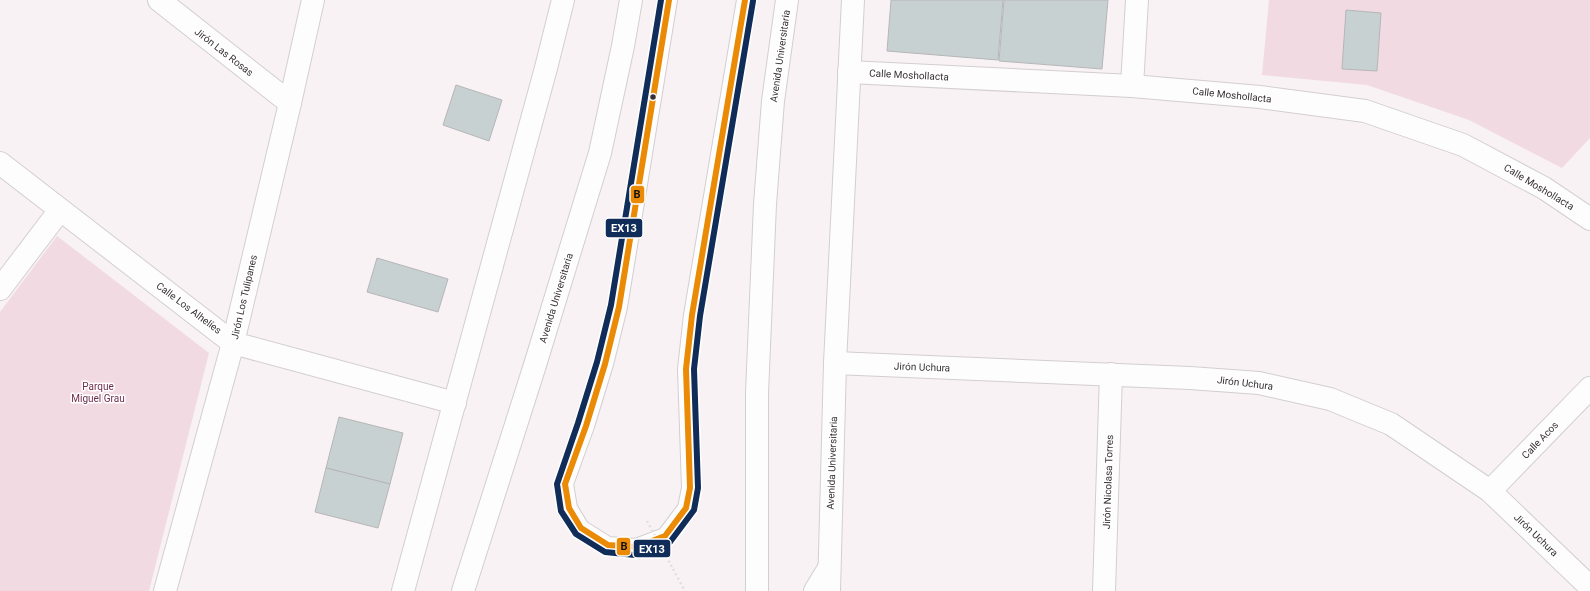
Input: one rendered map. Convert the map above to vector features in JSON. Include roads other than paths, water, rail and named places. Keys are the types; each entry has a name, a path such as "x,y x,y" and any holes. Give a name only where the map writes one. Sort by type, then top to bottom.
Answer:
{"street":[{"name":"Jirón Las Rosas","path":"159,0 290,103"},
{"name":"Jirón Los Tulipanes","path":"165,591 233,343 313,0"},
{"path":"403,591 546,68 563,0"},
{"name":"Avenida Universitaria","path":"463,591 533,373 600,153 623,46 631,0"},
{"name":"Avenida Universitaria","path":"758,591 757,393 765,204 773,101 787,0"},
{"name":"Avenida Universitaria","path":"829,591 835,363 853,0"},
{"path":"1132,86 1137,0"},
{"name":"Calle Moshollacta","path":"849,72 1132,86 1260,97 1365,111 1463,144 1544,188 1590,219"},
{"name":"Calle Los Alhelíes","path":"0,163 233,343 455,403"},
{"path":"0,289 60,210"},
{"name":"Jirón Uchura","path":"835,363 1111,374 1259,383 1330,399 1391,424 1490,491 1590,587"},
{"name":"Jirón Nicolasa Torres","path":"1104,591 1111,374"},
{"name":"Calle Acos","path":"1490,491 1590,388"},
{"path":"815,591 829,568"}],"lane":[{"path":"669,0 619,307 605,364 586,426 565,484 569,508 581,528 608,545 636,547 665,536 686,508 690,488 686,369 692,315 745,0"}],"park label":[{"name":"Parque Miguel Grau","path":"98,392"}]}
